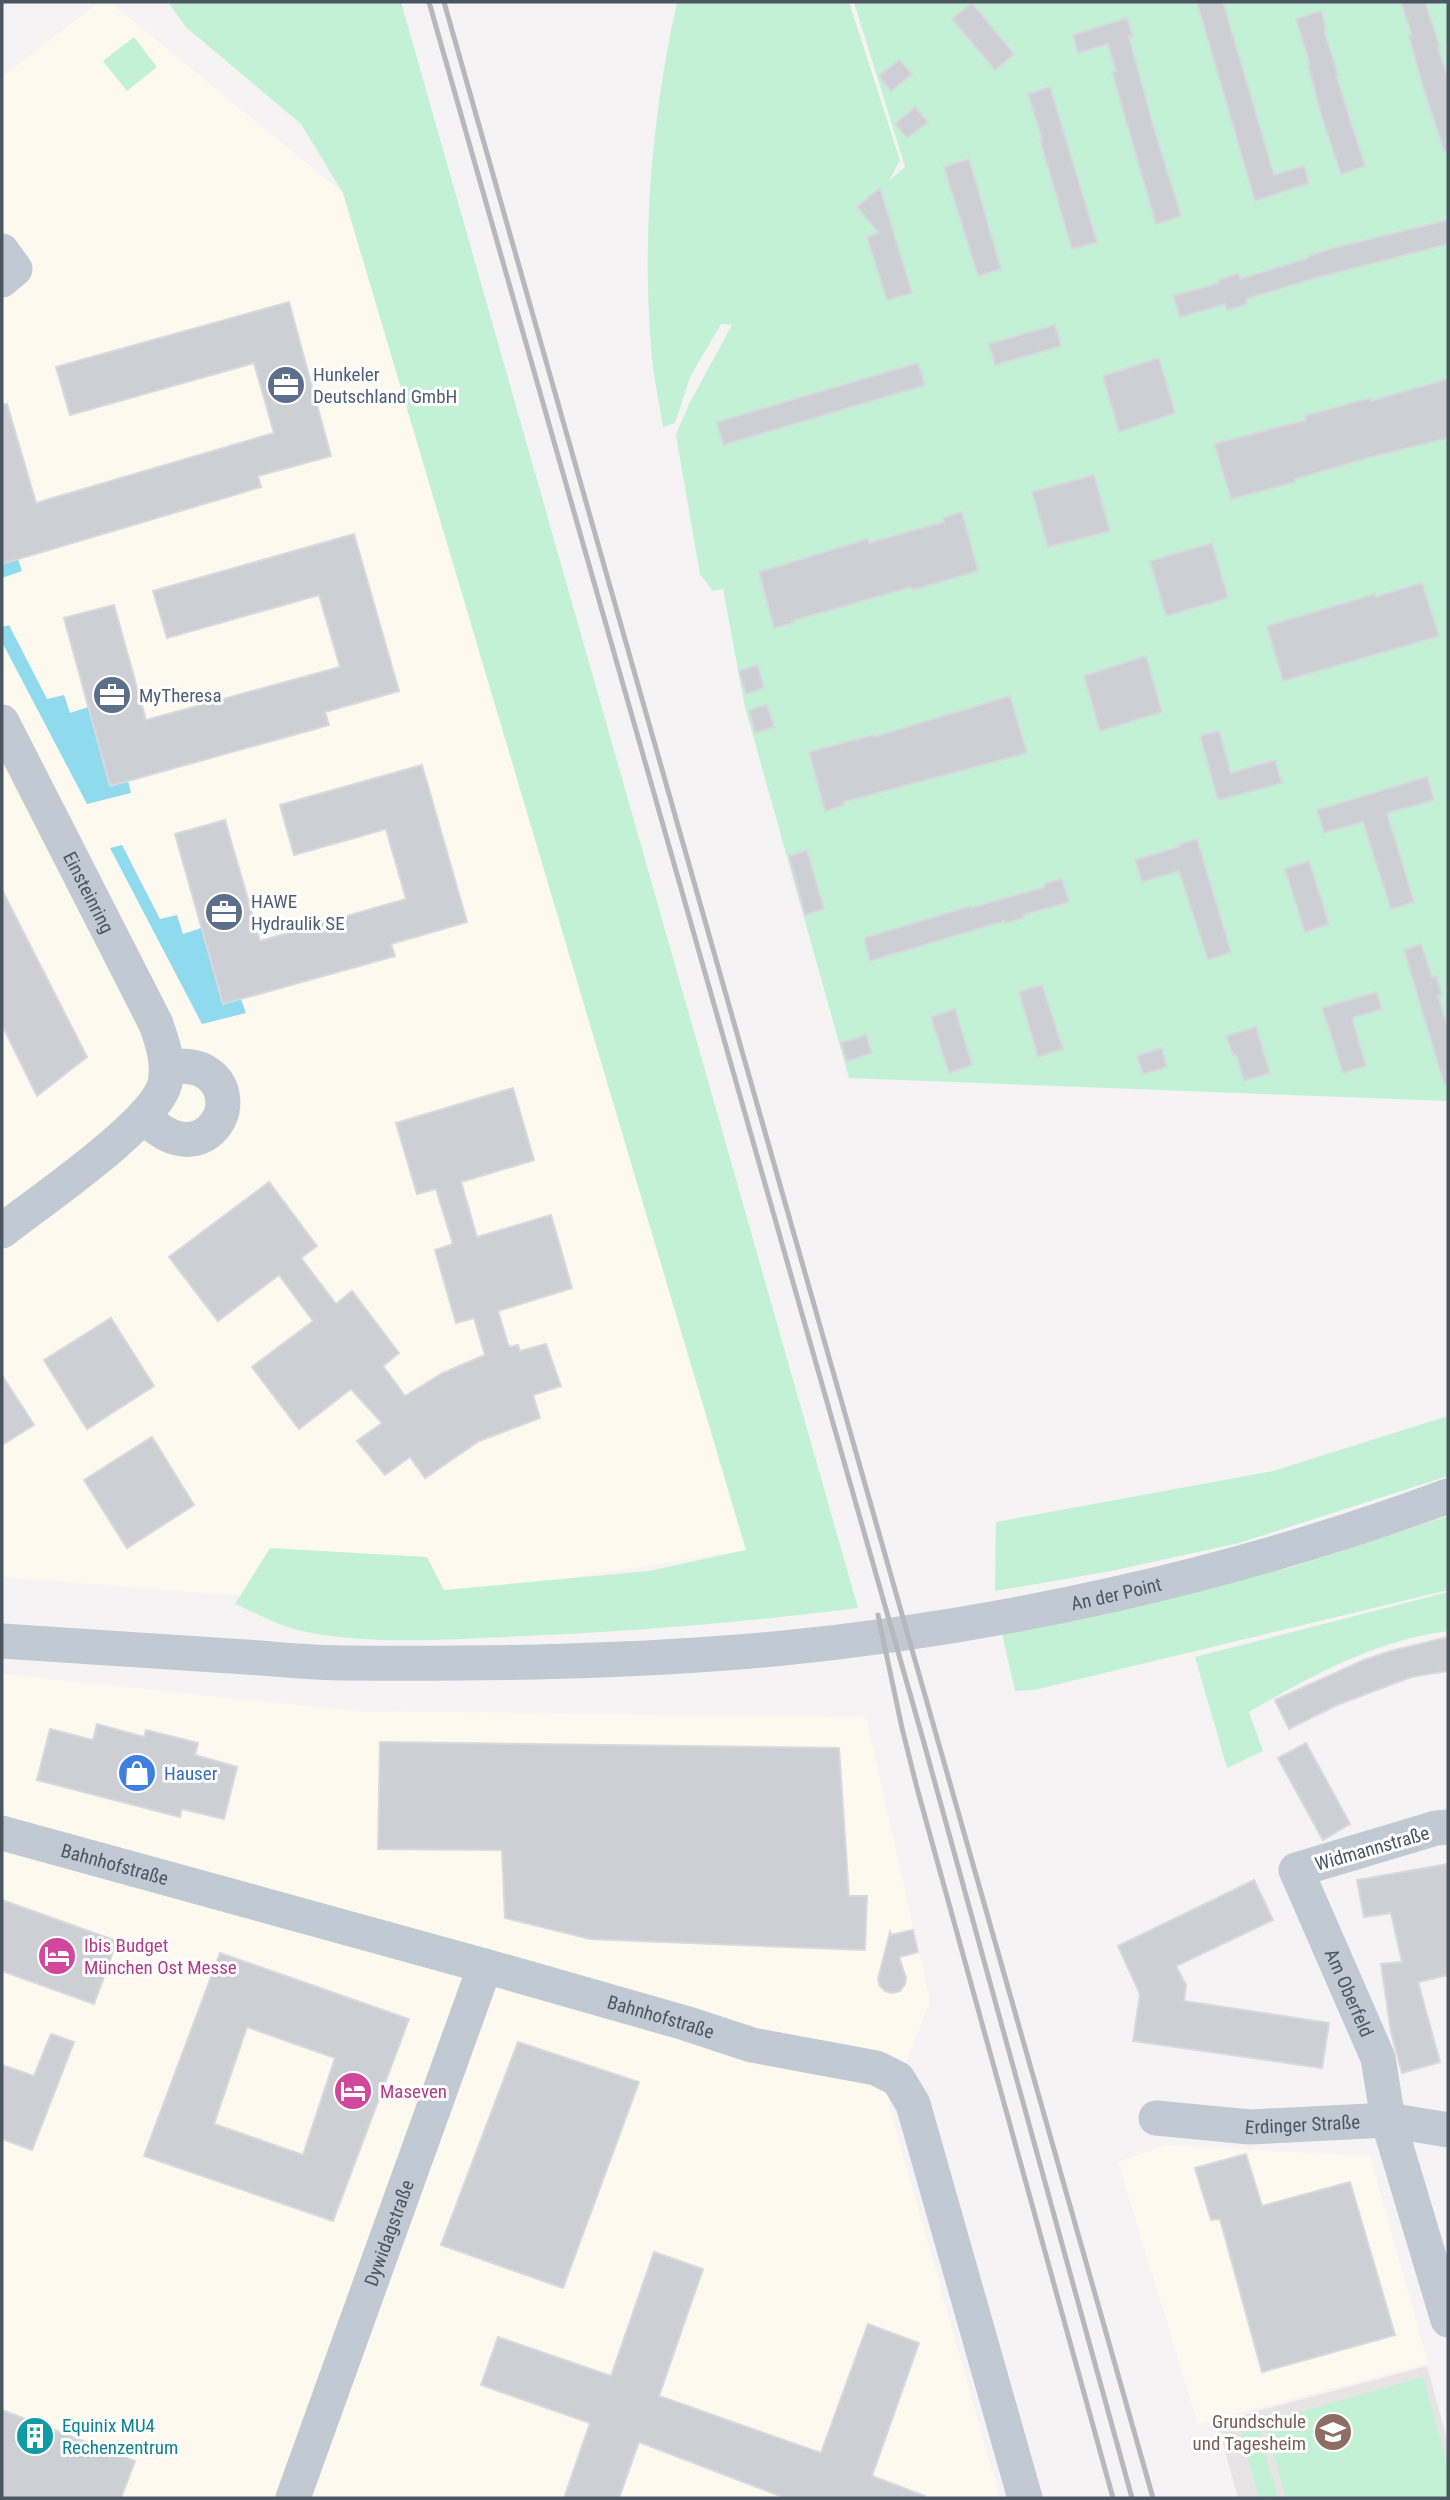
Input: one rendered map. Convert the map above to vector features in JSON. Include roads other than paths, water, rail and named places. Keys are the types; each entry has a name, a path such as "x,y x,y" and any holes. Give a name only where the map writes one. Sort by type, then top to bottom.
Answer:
{"street":[{"path":"2,251 15,270 2,280"},
{"name":"Einsteinring","path":"2,722 156,1024 167,1066"},
{"path":"2,1231 116,1143 144,1116 164,1085 167,1066 195,1068 212,1078 222,1095 221,1114 211,1131 193,1140 165,1134 144,1116"},
{"name":"An der Point","path":"2,1641 344,1663 598,1661 773,1649 927,1630 1032,1612 1262,1556 1448,1496"},
{"path":"2,1618 66,1645"},
{"name":"Widmannstraße","path":"1296,1870 1448,1827"},
{"name":"Bahnhofstraße","path":"2,1833 485,1966 752,2045 876,2068 898,2079 913,2105 1025,2498"},
{"name":"Am Oberfeld","path":"1296,1870 1378,2058 1388,2120 1448,2320"},
{"name":"Dywidagstraße","path":"293,2498 485,1966"},
{"name":"Erdinger Straße","path":"1156,2118 1250,2127 1388,2120 1448,2130"}],"water":[{"path":"18,559 22,571 2,578 2,564"},
{"path":"9,625 47,699 64,695 70,713 88,707 110,785 128,781 131,793 87,804 2,642 2,627"},
{"path":"122,845 160,919 177,915 183,934 201,928 223,1004 241,999 246,1013 202,1024 110,848"}],"railway":[{"path":"429,2 924,1743 1132,2498"},
{"path":"444,2 1153,2498"},
{"path":"878,1615 917,1788 1113,2498"}],"place":[{"name":"Hunkeler Deutschland GmbH","path":"286,385"},
{"name":"MyTheresa","path":"112,695"},
{"name":"HAWE Hydraulik SE","path":"224,912"},
{"name":"Hauser","path":"137,1773"},
{"name":"Ibis Budget München Ost Messe","path":"57,1956"},
{"name":"Maseven","path":"353,2091"},
{"name":"Grundschule und Tagesheim","path":"1333,2432"},
{"name":"Equinix MU4 Rechenzentrum","path":"35,2436"}]}
